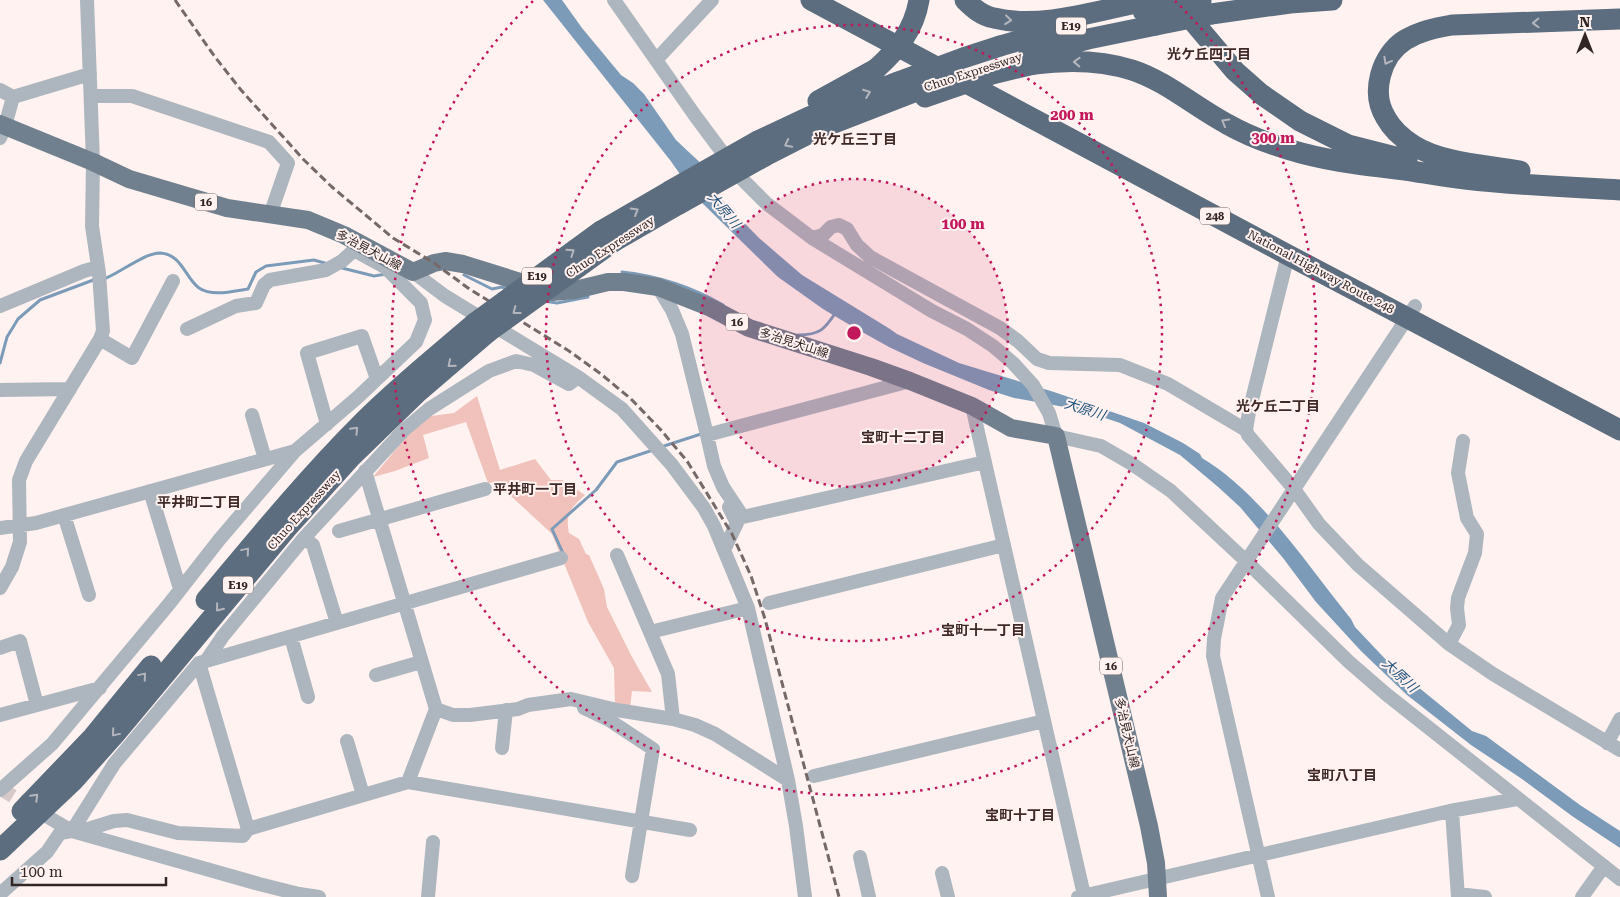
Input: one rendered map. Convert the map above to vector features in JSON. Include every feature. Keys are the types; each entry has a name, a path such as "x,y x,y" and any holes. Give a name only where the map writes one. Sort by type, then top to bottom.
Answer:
{"highway":[{"name":"National Highway Route 248","path":"811,0 1288,255 1411,312 1620,414"},
{"name":"National Highway Route 248","path":"836,0 1039,105 1620,430"},
{"path":"759,144 876,69 895,52 908,33 919,0"},
{"path":"965,0 974,10 993,18 1028,22 1149,8 1261,107 1293,128 1344,154 1406,170"},
{"path":"1175,0 1235,71 1262,94 1300,121 1348,145 1410,160 1475,169 1620,178"},
{"name":"Chuo Expressway","path":"0,832 93,737 277,514 334,452 386,400 607,236 759,144 809,117 912,90 963,58 1068,26 1149,8 1332,0"},
{"name":"Chuo Expressway","path":"1027,60 1088,39 1149,8"},
{"path":"1522,171 1434,155 1414,146 1401,136 1385,116 1381,104 1379,92 1380,77 1384,64 1394,50 1404,41 1431,28 1452,25 1620,19"},
{"path":"759,144 816,130 838,131 888,110 912,90 992,74 1027,60 1100,63 1132,70 1172,90 1227,124 1262,140 1300,153 1363,166 1465,179 1620,190"},
{"name":"Chuo Expressway","path":"0,850 74,780 115,734 280,535 351,457 482,328"}],"main road":[{"name":"多治見犬山線","path":"2,129 93,162 129,179 194,199 227,208 308,220 344,235 358,247 412,278 434,263 445,261 463,264 552,292 575,290 608,282 624,282 658,287 711,308 749,328 910,381 972,406 1011,428 1056,436 1149,826 1156,863 1158,897"}],"street":[{"path":"0,588 12,568 20,542 19,480 24,467 103,331 100,275 92,226 93,162 88,0"},
{"path":"614,0 696,118 743,180 766,204 812,238 993,346 1013,363 1033,385 1049,413 1056,436 1101,446 1132,464 1171,491 1249,556 1354,666 1386,694 1620,879"},
{"path":"656,60 712,0"},
{"path":"0,90 13,97 90,74"},
{"path":"91,96 132,96 269,142 288,164 270,215"},
{"path":"2,129 13,97"},
{"path":"812,238 823,235 831,227 839,225 847,229 857,245 870,257 1000,328 1018,341 1037,359 1049,363 1120,365 1168,384 1246,430"},
{"path":"187,329 236,306 256,303 264,285 270,280 326,270 342,261 358,247 385,266 446,296 578,377 622,409 650,439 704,508 714,526 748,608 788,780 805,897"},
{"path":"1288,255 1249,412 1246,430 1248,435 1319,524 1358,565 1449,644 1501,679 1620,750"},
{"path":"0,306 84,271 100,275"},
{"path":"0,789 52,744 100,688 219,540 295,452 377,380 416,342 425,320 412,278"},
{"path":"100,339 132,358 173,281"},
{"path":"658,287 672,310 682,334 714,466 723,487 743,517 985,462"},
{"path":"1268,897 1213,656 1214,639 1222,598 1411,312"},
{"path":"328,424 307,353 362,336 377,380"},
{"path":"75,832 114,764 203,662 304,538 404,430 429,409 489,372 516,361 534,365 569,384 578,377"},
{"path":"707,435 910,381"},
{"path":"0,390 70,389"},
{"path":"972,406 1044,721 1081,896 1452,811 1517,799"},
{"path":"252,415 265,460"},
{"path":"1449,644 1460,625 1457,608 1458,598 1475,553 1477,534 1467,518 1458,473 1463,441"},
{"path":"0,528 36,523 295,452"},
{"path":"365,471 436,709 408,782"},
{"path":"723,487 726,501 737,523 724,550"},
{"path":"340,531 485,489"},
{"path":"150,491 180,589"},
{"path":"64,515 89,595"},
{"path":"304,538 313,545 337,623"},
{"path":"769,603 1004,545"},
{"path":"617,555 668,674 673,719"},
{"path":"203,662 561,558"},
{"path":"650,632 748,608"},
{"path":"291,636 308,696"},
{"path":"0,648 20,641 37,705"},
{"path":"203,662 248,829"},
{"path":"376,675 421,662"},
{"path":"0,715 100,688"},
{"path":"436,709 453,715 506,710 570,699 617,710 673,719 695,725 715,734 788,780"},
{"path":"570,699 582,708 609,720 653,749 632,876"},
{"path":"502,748 506,710"},
{"path":"1607,743 1620,719"},
{"path":"814,776 1044,721"},
{"path":"347,742 363,795"},
{"path":"0,894 46,852 60,833 75,832 114,821 127,820 178,833 243,836 248,829 408,782 690,830"},
{"path":"1452,811 1458,895 1478,894"},
{"path":"48,817 75,832 162,858 298,896 319,897"},
{"path":"428,897 433,842"},
{"path":"860,857 869,897"},
{"path":"1582,897 1604,866"},
{"path":"942,873 948,897"}],"shaded area":[{"path":"477,396 500,470 535,459 551,480 562,480 585,495 570,511 568,520 569,533 579,539 586,554 589,555 604,589 607,607 652,692 632,691 630,709 615,706 614,668 588,622 552,534 496,482 488,483 466,422 423,435 429,458 373,477 412,430 431,416 454,413"}],"water":[{"name":"大原川","path":"543,0 562,0 582,28 621,75 644,94 676,140 709,171 716,194 759,238 802,275 897,334 959,363 1054,392 1144,423 1200,454 1202,458 1244,490 1264,510 1301,554 1351,619 1355,627 1390,664 1472,731 1486,736 1580,805 1620,831 1620,848 1471,745 1407,695 1361,651 1316,602 1283,558 1240,507 1180,455 1120,423 1081,410 1014,398 989,390 923,363 855,328 823,309 778,277 697,198 670,160"}],"waterway":[{"path":"104,279 147,256 160,253 173,257 199,288 204,291 217,293 248,289 256,272 266,266 314,260 328,264"},
{"path":"338,267 374,276 386,274"},
{"path":"622,272 649,276 674,283 723,305"},
{"path":"464,275 492,289 502,287 507,289"},
{"path":"0,363 7,337 18,319 40,300 96,279"},
{"path":"544,301 557,303 588,297"},
{"path":"798,335 812,334 821,330 829,323 836,312"},
{"path":"661,447 701,434"},
{"path":"563,553 552,529 596,490 617,462 653,450"}],"tunnel":[{"path":"1,789 34,809"}],"railway":[{"path":"175,0 241,90 304,160 332,187 393,238 434,263 468,288 569,351 601,374 631,399 687,461 732,534 751,576 765,619 839,897"}],"district":[{"name":"光ケ丘四丁目","path":"1209,54"},
{"name":"光ケ丘三丁目","path":"855,139"},
{"name":"光ケ丘二丁目","path":"1278,406"},
{"name":"宝町十二丁目","path":"903,437"},
{"name":"平井町一丁目","path":"535,489"},
{"name":"平井町二丁目","path":"199,502"},
{"name":"宝町十一丁目","path":"983,630"},
{"name":"宝町八丁目","path":"1342,775"},
{"name":"宝町十丁目","path":"1020,815"}]}
